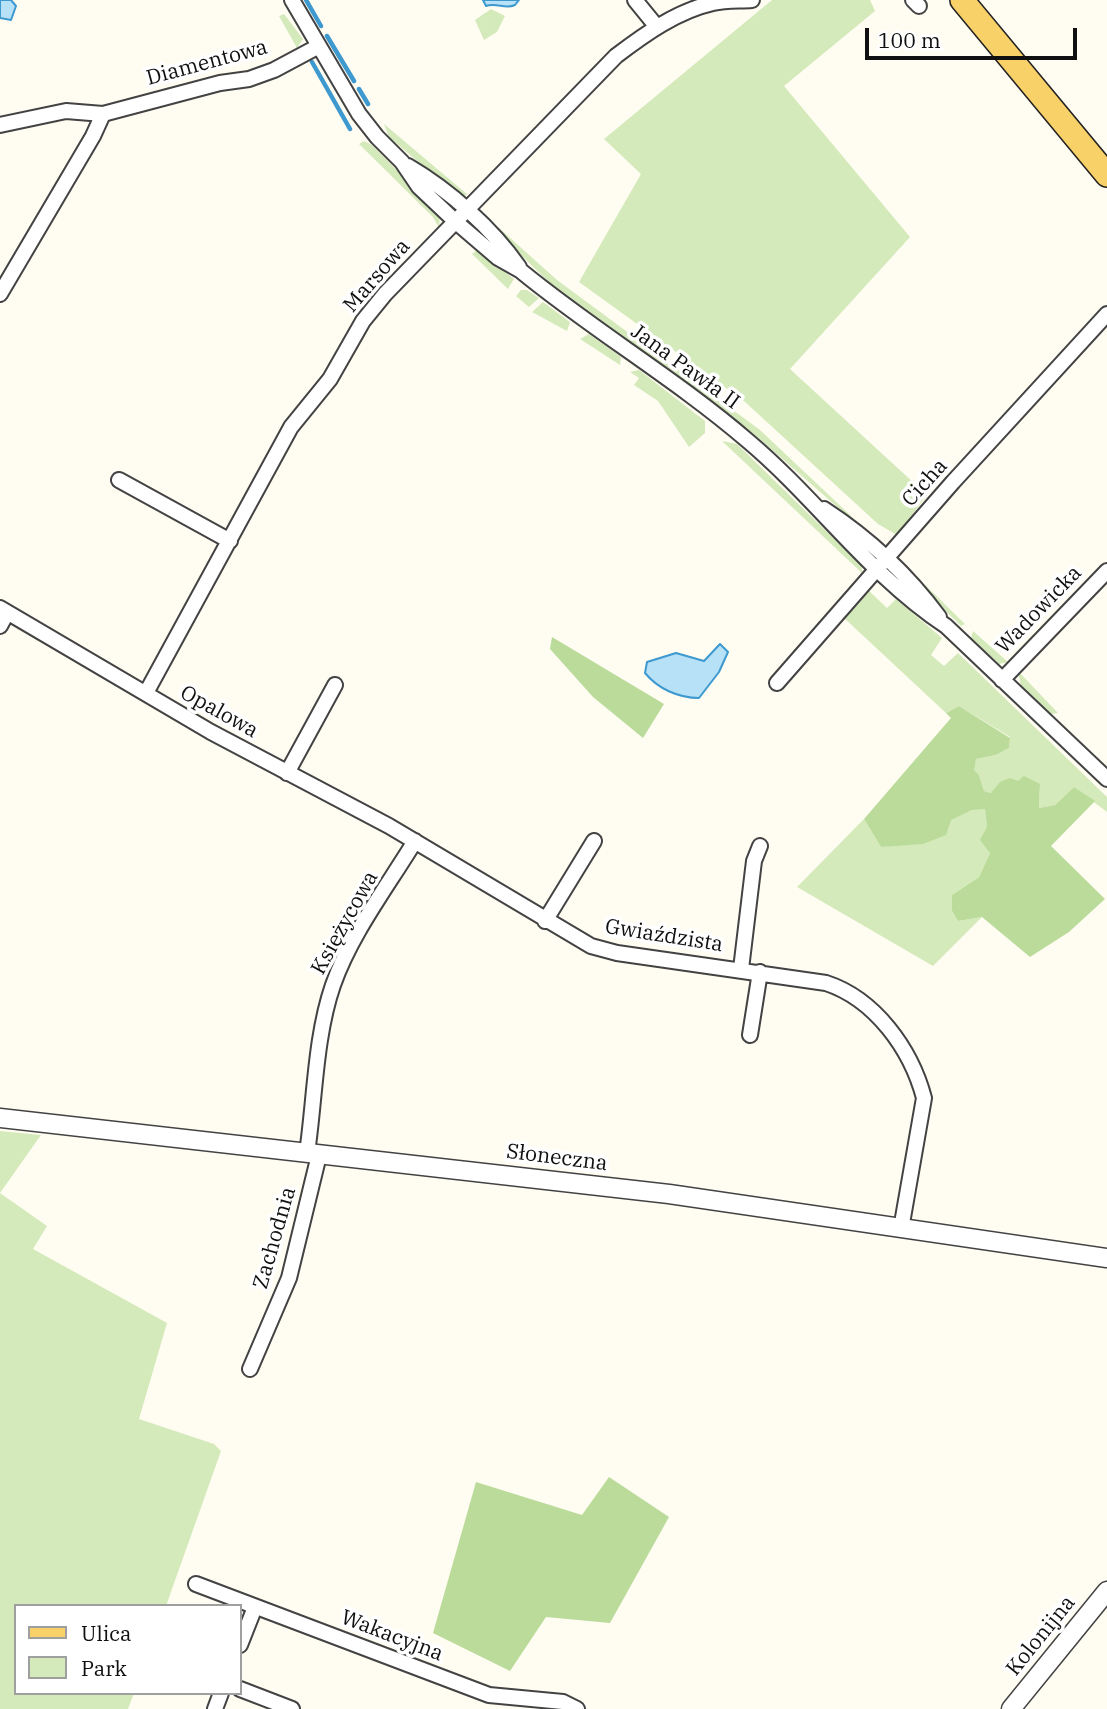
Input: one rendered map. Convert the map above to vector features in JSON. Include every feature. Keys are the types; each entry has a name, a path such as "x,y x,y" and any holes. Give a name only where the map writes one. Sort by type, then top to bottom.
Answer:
{"main road":[{"path":"962,0 1107,175"}],"street":[{"name":"Jana Pawła II","path":"292,0 359,114 402,162 427,177 461,217 507,249 522,271 727,423 817,505 846,524 881,565 926,599 946,626 1107,779"},
{"path":"635,0 657,27"},
{"name":"Marsowa","path":"146,693 291,427 330,379 363,321 385,294 616,55 657,27 697,7 726,1 752,0"},
{"name":"Diamentowa","path":"0,125 66,111 103,114 220,83 248,79 319,46"},
{"path":"0,294 93,136 103,114"},
{"name":"Cicha","path":"777,683 1107,314"},
{"path":"119,480 230,541"},
{"name":"Wadowicka","path":"1002,680 1107,571"},
{"name":"Opalowa","path":"2,616 415,841"},
{"path":"287,773 335,685"},
{"name":"Gwiaździsta","path":"415,841 591,946 618,953 760,972 843,989 881,1018 912,1066 924,1098 901,1229"},
{"name":"Księżycowa","path":"313,1154 325,1018 332,988 357,938 415,841"},
{"path":"545,921 594,841"},
{"name":"Gwiaździsta","path":"741,969 754,861 760,846"},
{"path":"750,1035 760,972"},
{"name":"Słoneczna","path":"0,1118 669,1194 1107,1258"},
{"name":"Zachodnia","path":"250,1369 289,1278 313,1154"},
{"name":"Wakacyjna","path":"196,1584 489,1695 563,1702 577,1709"},
{"name":"Kolonijna","path":"1011,1709 1107,1591"},
{"path":"242,1641 255,1607"},
{"path":"242,1690 292,1709"}],"green space":[{"path":"772,0 870,0 875,11 784,86 910,237 790,369 927,495 897,535 878,524 744,401 579,282 641,174 604,139"},
{"path":"491,9 505,16 497,32 484,40 475,20"},
{"path":"284,14 303,39 297,48 279,16"},
{"path":"384,124 468,195 457,195 389,137"},
{"path":"364,141 372,145 440,214 439,228 433,217 359,144"},
{"path":"498,227 557,280 760,430 867,531 885,544 866,532 755,435 554,287 495,230"},
{"path":"477,250 514,279 508,289 472,254"},
{"path":"521,290 527,290 539,298 529,307 516,296"},
{"path":"543,302 570,322 567,331 532,312"},
{"path":"589,334 621,357 620,365 580,339"},
{"path":"639,370 705,421 705,433 689,447 658,401 634,385 639,378 630,372"},
{"path":"722,441 737,444 861,565 863,574"},
{"path":"917,577 965,624 961,626 914,580"},
{"path":"866,588 887,608 896,599 942,638 931,655 944,666 958,653 1107,797 1107,812 1074,787 1055,805 1039,808 1040,784 1018,781 991,793 984,791 979,775 973,770 976,759 996,755 1009,748 1010,737 959,706 946,713 843,617"},
{"path":"973,631 1008,662 999,664 971,638"},
{"path":"552,637 664,704 643,738 593,697 550,649"},
{"path":"1018,671 1058,713 1051,714 1021,686"},
{"path":"959,706 1010,738 1009,748 996,755 976,759 974,770 979,775 984,791 991,793 1000,782 1010,778 1018,781 1024,776 1040,784 1039,808 1055,805 1074,787 1095,801 1051,846 1105,899 1069,932 1030,957 982,917 958,921 952,911 952,895 979,877 990,853 980,840 987,827 985,809 972,810 951,820 946,835 923,844 881,847 864,819 951,718 946,713"},
{"path":"985,808 990,853 979,877 952,895 952,911 958,921 982,917 933,966 797,887 864,819 881,847 945,835 950,820 972,810"},
{"path":"0,1131 41,1135 0,1193"},
{"path":"0,1193 47,1226 33,1249 167,1323 139,1419 214,1444 221,1451 167,1604 14,1604 14,1695 133,1695 128,1709 0,1709"},
{"path":"609,1477 669,1517 610,1623 546,1617 510,1671 433,1633 476,1482 582,1515"}],"water":[{"path":"0,0 11,0 16,6 11,20 0,18"},
{"path":"483,0 519,0 508,7 486,6"},
{"path":"720,644 728,652 719,672 699,698 669,692 645,673 647,662 676,653 704,661"}],"waterway":[{"path":"306,0 321,26"},
{"path":"327,36 354,81"},
{"path":"312,62 350,129"},
{"path":"359,89 368,104"}]}
